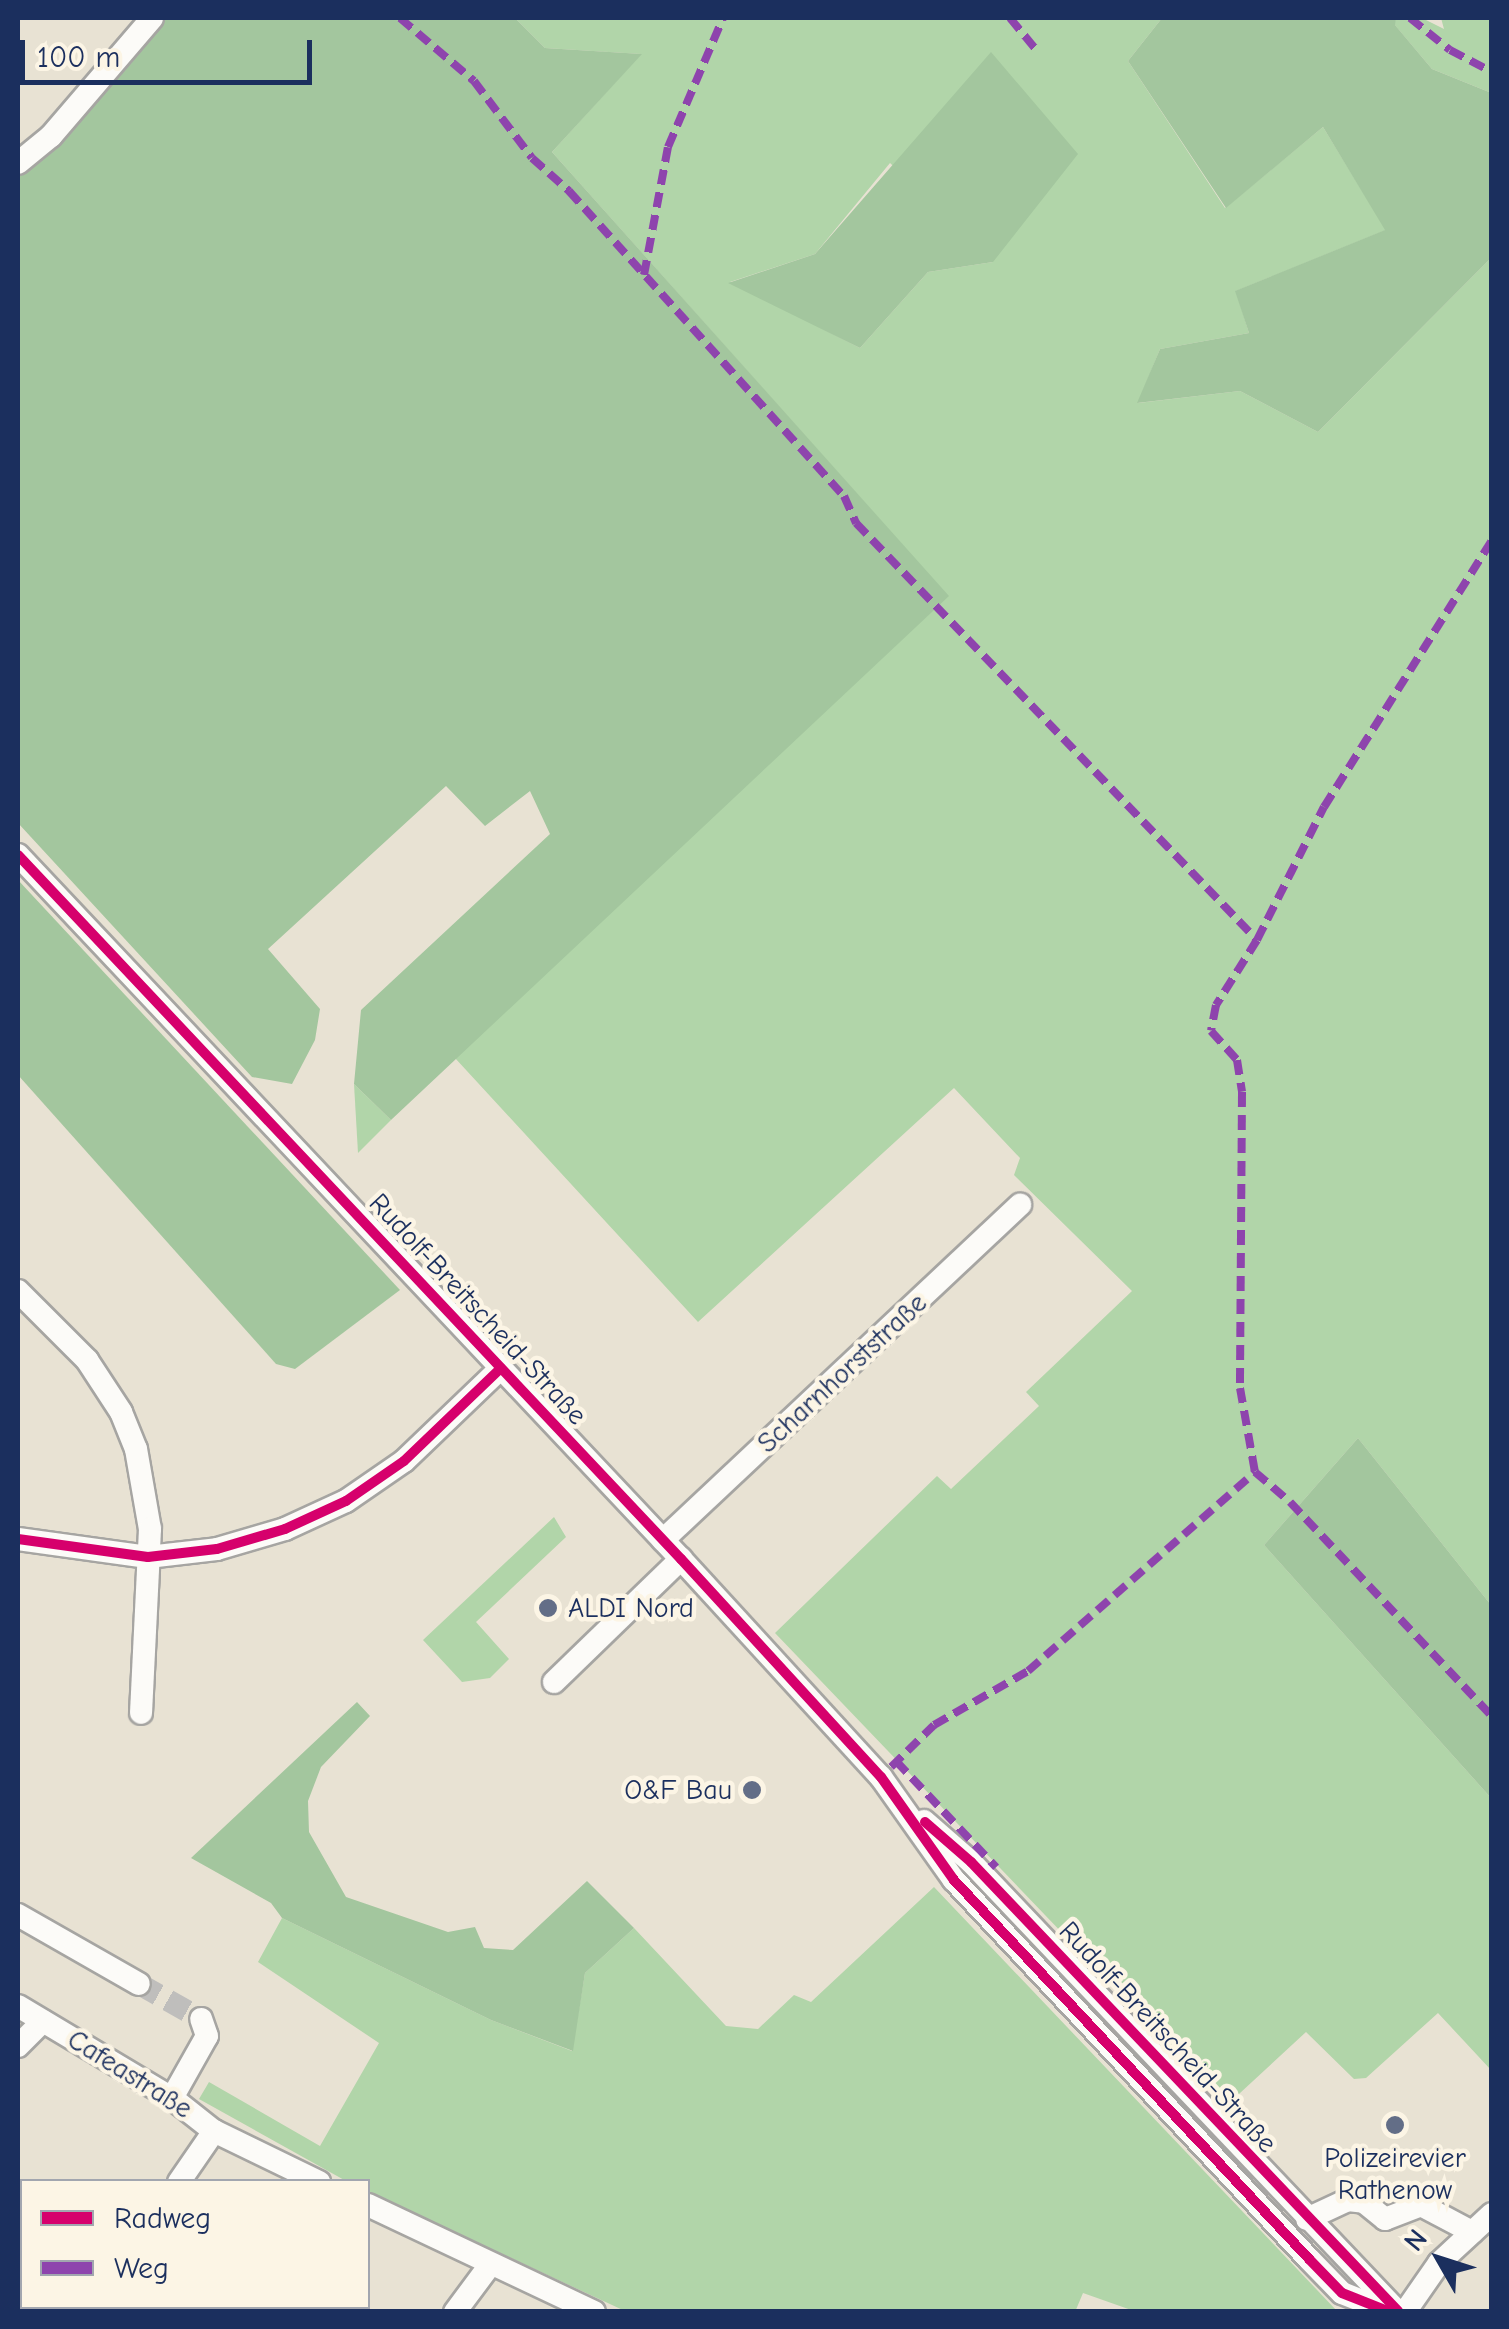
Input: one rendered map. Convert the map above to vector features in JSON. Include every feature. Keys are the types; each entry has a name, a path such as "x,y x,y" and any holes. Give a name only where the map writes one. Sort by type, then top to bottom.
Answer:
{"street":[{"path":"18,162 51,136 141,21"},
{"name":"Rudolf-Breitscheid-Straße","path":"18,855 681,1559 899,1800 971,1862 1307,2219 1402,2312"},
{"name":"Scharnhorststraße","path":"663,1540 1020,1205"},
{"path":"18,1291 88,1360 121,1412 145,1484 148,1557 141,1712"},
{"path":"18,1539 60,1550 148,1557 253,1540 346,1501 404,1462 502,1368"},
{"path":"554,1682 681,1559"},
{"name":"Rudolf-Breitscheid-Straße","path":"899,1800 954,1880 1309,2259 1342,2293 1390,2312"},
{"path":"18,1914 139,1984"},
{"name":"Cafeastraße","path":"18,2006 172,2098 208,2124 313,2179"},
{"path":"172,2098 207,2036 200,2019"},
{"path":"18,2046 43,2021"},
{"path":"180,2179 208,2124"},
{"path":"1307,2219 1348,2200 1364,2202 1385,2219 1421,2205 1472,2232"},
{"path":"370,2206 594,2312"},
{"path":"1402,2312 1440,2263 1492,2214"},
{"path":"454,2312 490,2265"}],"green space":[{"path":"164,18 515,18 545,48 642,54 552,152 949,596 391,1120 354,1084 361,1010 550,834 530,791 485,826 446,786 268,949 320,1009 315,1040 292,1084 252,1077 18,823 18,174"},
{"path":"515,18 1162,18 1128,61 1225,208 1323,127 1386,230 1236,291 1249,333 1160,349 1138,403 1240,391 1318,432 1491,258 1491,1605 1358,1438 1264,1545 1491,1798 1491,2070 1438,2013 1366,2078 1354,2079 1306,2032 1227,2105 775,1633 937,1476 951,1489 1039,1406 1026,1392 1132,1291 1014,1175 1020,1158 954,1088 698,1322 455,1058 948,596 552,152 641,54 545,48","holes":["890,163 993,262 928,272 860,348 730,282 815,254"]},
{"path":"1162,18 1396,18 1395,25 1432,69 1489,92 1491,258 1318,432 1240,391 1137,403 1160,349 1249,333 1235,291 1385,230 1323,127 1226,208 1128,61"},
{"path":"1396,18 1422,18 1444,29 1441,18 1491,18 1491,101 1489,92 1432,69 1394,24"},
{"path":"991,52 1078,154 993,262 928,272 860,348 728,283 815,254"},
{"path":"18,880 400,1290 295,1369 276,1364 18,1075"},
{"path":"354,1084 391,1120 358,1153"},
{"path":"1358,1438 1491,1605 1491,1798 1264,1545"},
{"path":"554,1517 566,1537 476,1622 509,1659 490,1678 462,1682 423,1640"},
{"path":"357,1702 370,1716 321,1767 308,1801 309,1832 346,1897 448,1932 475,1927 484,1948 513,1950 587,1881 634,1928 585,1973 573,2051 491,2020 282,1918 271,1903 191,1858"},
{"path":"934,1887 1337,2311 1134,2311 1083,2293 1075,2312 625,2311 370,2193 370,2179 342,2179 199,2099 209,2082 320,2146 379,2043 258,1962 282,1918 491,2020 572,2051 585,1973 634,1928 726,2026 758,2029 794,1995 811,2002"}],"tunnel":[{"path":"139,1984 201,2019"}],"marked path":[{"path":"400,18 474,81 532,158 569,191 844,496 856,523 1257,940 1216,1005 1211,1031 1237,1060 1242,1092 1240,1388 1255,1472 1290,1502 1492,1716"},
{"path":"644,275 668,147 723,18"},
{"path":"1010,18 1038,52"},
{"path":"1410,18 1450,50 1492,72"},
{"path":"1257,940 1324,807 1492,540"},
{"path":"891,1767 934,1725 1028,1671 1255,1472"},
{"path":"896,1761 996,1867"}],"cycle path":[{"path":"18,855 681,1559 881,1777 954,1880 1309,2259 1342,2293 1390,2312"},
{"path":"18,1539 148,1557 217,1549 285,1529 346,1501 404,1461 501,1368"},
{"path":"925,1822 971,1862 1398,2311"}],"place":[{"name":"ALDI Nord","path":"548,1608"},
{"name":"O&F Bau","path":"752,1790"},
{"name":"Polizeirevier Rathenow","path":"1395,2125"}]}
